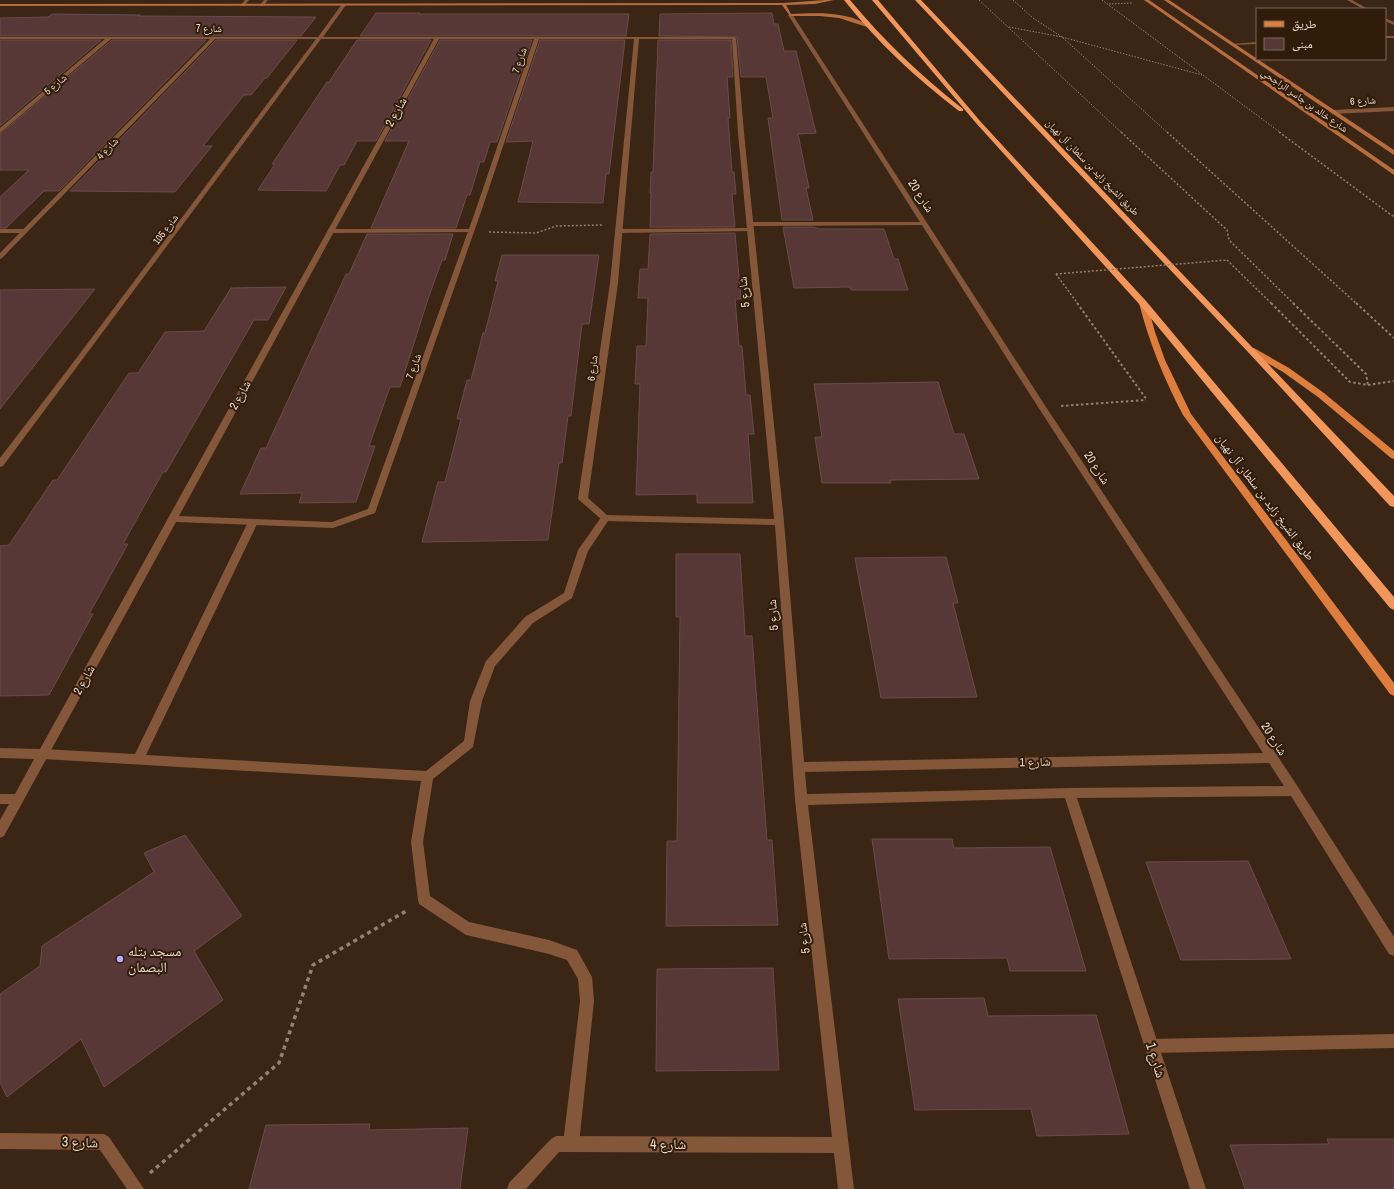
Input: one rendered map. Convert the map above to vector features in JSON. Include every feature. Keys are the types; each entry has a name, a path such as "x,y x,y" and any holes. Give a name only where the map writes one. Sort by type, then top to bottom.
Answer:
{"highway":[{"path":"847,0 867,26 929,86 978,122"},
{"path":"876,0 978,122 1143,303 1394,605"},
{"name":"طريق الشيخ زايد بن سلطان آل نهيان","path":"918,0 1394,503"}],"main road":[{"name":"طريق الشيخ زايد بن سلطان آل نهيان","path":"1143,303 1147,323 1163,366 1187,415 1394,690"},
{"name":"طريق الشيخ زايد بن سلطان آل نهيان","path":"1250,350 1286,370 1321,395 1394,456"}],"street":[{"path":"242,5 247,0"},
{"path":"262,5 266,0"},
{"path":"0,4 344,5 815,3 832,0"},
{"name":"شارع خالد بن جاسر الراجحي","path":"1166,0 1256,60"},
{"path":"1349,0 1364,8"},
{"name":"شارع خالد بن جاسر الراجحي","path":"1148,1 1394,173"},
{"name":"شارع 20","path":"782,2 1042,407 1294,791 1394,949"},
{"name":"شارع 105","path":"0,464 69,374 344,5"},
{"path":"790,15 834,15 852,18 867,26"},
{"name":"شارع 2","path":"0,832 438,37"},
{"name":"شارع 7","path":"172,519 333,525 372,511 471,231 537,37"},
{"name":"شارع 6","path":"605,518 583,499 614,282 637,37"},
{"name":"شارع 7","path":"0,38 734,38"},
{"path":"0,44 8,38"},
{"name":"شارع 5","path":"0,131 110,38"},
{"name":"شارع 4","path":"0,257 214,38"},
{"name":"شارع 5","path":"734,38 750,227 779,522 801,800 846,1189"},
{"path":"1233,44 1256,43"},
{"name":"شارع خالد بن جاسر الراجحي","path":"1256,60 1394,153"},
{"path":"1243,68 1258,71 1268,68"},
{"path":"1267,85 1271,83 1291,83"},
{"name":"شارع 6","path":"1333,112 1394,108"},
{"path":"619,228 924,224"},
{"path":"0,231 25,231"},
{"path":"330,231 471,231"},
{"path":"0,753 138,759 428,776 470,744 476,701 490,664 529,620 568,595 583,550 605,518 779,522"},
{"path":"138,759 253,522"},
{"name":"شارع 1","path":"798,767 1272,758"},
{"path":"428,776 417,842 424,900 466,928 549,947 572,955 585,977 588,1001 571,1144"},
{"path":"801,800 1069,793 1294,791"},
{"name":"شارع 1","path":"1069,793 1198,1189"},
{"path":"0,799 18,799"},
{"path":"1151,1046 1394,1041"},
{"name":"شارع 3","path":"0,1141 104,1142 135,1187"},
{"name":"شارع 4","path":"515,1189 556,1144 841,1145"}],"path":[{"path":"979,0 1227,230 1229,240 1243,255 1366,374 1368,385"},
{"path":"1013,0 1033,18 1062,37 1394,338"},
{"path":"1102,0 1394,217"},
{"path":"1108,4 1148,1"},
{"path":"1007,26 1062,37 1204,76"},
{"path":"471,231 536,233 556,226 619,228"},
{"path":"1042,407 1147,400 1056,274 1227,260 1350,382 1368,385 1394,381"},
{"path":"135,1187 279,1063 313,965 424,900"}],"building":[{"path":"376,13 629,14 626,36 360,36"},
{"path":"772,13 774,24 778,24 784,51 796,51 816,133 798,134 809,188 806,188 813,220 782,220 768,118 773,118 766,77 741,77 737,37 659,36 660,14"},
{"path":"52,14 316,17 301,36 0,36 0,18 48,17"},
{"path":"0,40 101,40 0,126"},
{"path":"112,40 206,40 59,191 44,191 6,228 0,228 0,197 29,170 0,170 0,134"},
{"path":"216,40 297,40 267,78 265,78 251,95 244,95 203,146 212,146 175,192 70,191"},
{"path":"357,40 431,40 376,141 357,141 344,165 340,165 326,191 258,190 275,164 272,164"},
{"path":"440,40 532,40 497,142 490,142 484,162 480,162 470,195 467,195 456,228 371,228 409,141 385,141"},
{"path":"540,40 625,40 609,174 606,174 603,203 518,202 533,141 506,142"},
{"path":"658,40 731,40 733,77 727,77 732,172 734,172 736,194 732,194 735,227 650,227 650,193 651,172 653,172"},
{"path":"783,227 814,227 819,229 884,229 894,259 898,259 908,290 851,290 850,287 794,288"},
{"path":"735,233 741,299 735,299 739,346 742,346 746,395 750,395 754,434 748,434 753,503 697,503 697,494 636,495 640,384 635,384 637,346 646,346 648,298 638,298 640,269 648,269 650,234"},
{"path":"367,234 453,234 445,260 442,260 428,299 400,387 390,387 369,446 375,446 356,502 299,503 302,493 240,494 261,448 266,448 346,274 349,274"},
{"path":"502,255 599,255 589,324 582,324 571,416 568,416 562,463 559,463 548,540 422,542 438,482 445,482 461,419 457,419 467,380 471,380 483,333 485,333 498,281 495,281"},
{"path":"286,287 268,320 254,320 166,472 163,472 123,544 128,544 89,614 93,614 49,695 0,696 0,546 9,545 53,480 57,480 129,373 138,373 165,332 204,331 231,288"},
{"path":"95,289 60,333 0,409 0,290"},
{"path":"938,382 954,434 964,434 979,479 890,480 891,483 822,483 815,437 822,437 814,384"},
{"path":"676,554 740,554 745,636 752,636 767,840 772,840 778,925 666,926 667,841 677,841 680,617 676,617"},
{"path":"946,557 958,603 953,603 977,697 881,698 855,558"},
{"name":"مسجد بتله البصمان","path":"185,835 242,916 194,951 223,1000 104,1087 81,1039 7,1097 0,1082 0,994 40,966 42,946 154,872 144,853"},
{"path":"872,839 952,839 954,848 1050,847 1086,971 1010,971 1007,958 889,959"},
{"path":"1248,861 1291,959 1181,960 1146,862"},
{"path":"773,968 779,1070 656,1071 657,969"},
{"path":"984,998 988,1016 1096,1015 1129,1134 1037,1136 1031,1109 915,1110 898,999"},
{"path":"370,1124 369,1130 468,1128 460,1189 249,1189 266,1125"},
{"path":"1327,1139 1394,1139 1394,1189 1245,1189 1230,1145 1329,1144"}],"place":[{"name":"مسجد بتله البصمان","path":"120,959"}]}
